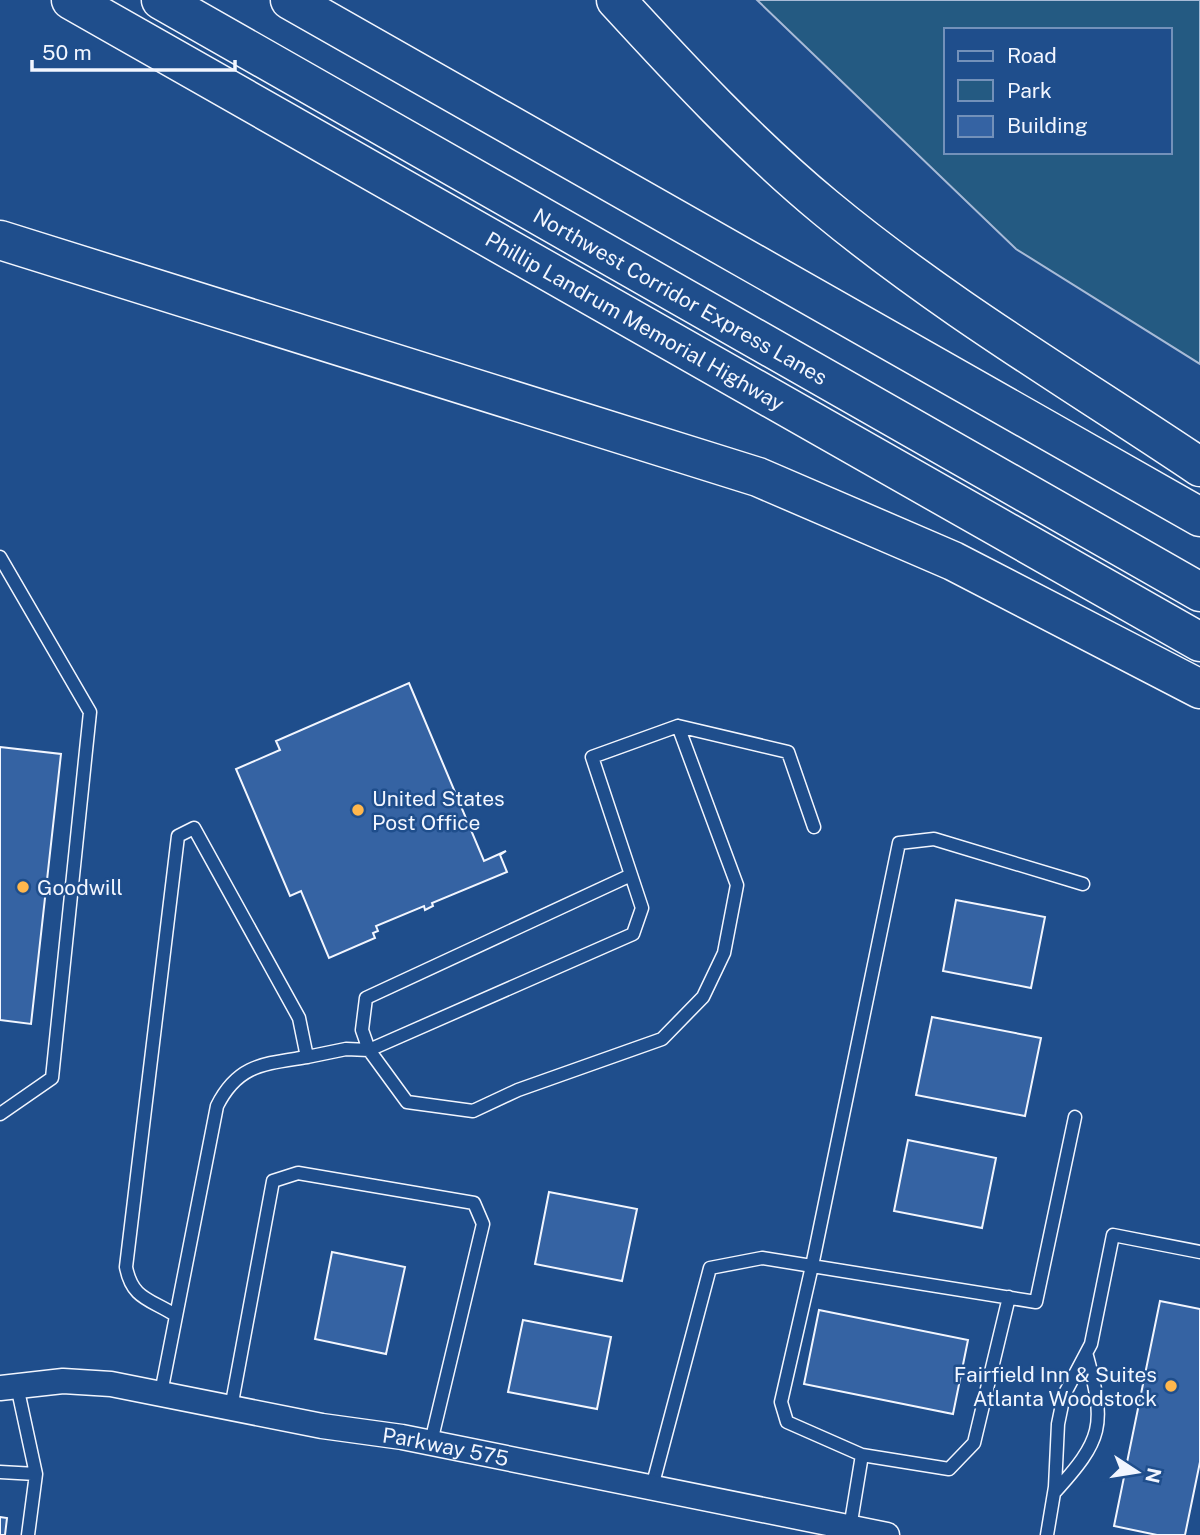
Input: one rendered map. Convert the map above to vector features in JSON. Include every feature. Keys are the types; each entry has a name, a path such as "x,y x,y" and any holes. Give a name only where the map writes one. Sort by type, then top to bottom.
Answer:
{"highway":[{"name":"Phillip Landrum Memorial Highway","path":"71,0 1200,642"},
{"name":"Northwest Corridor Express Lanes","path":"161,0 1200,592"},
{"path":"290,0 1200,517"},
{"path":"616,0 728,119 827,209 942,295 1200,467"},
{"path":"0,240 758,477 824,502 953,562 1200,689"}],"street":[{"name":"Parkway 575","path":"9,1387 63,1381 111,1384 322,1426 431,1442 887,1535"}],"lane":[{"path":"0,557 90,712 52,1077 0,1114"},
{"path":"631,875 366,998 362,1030 369,1050 408,1102 473,1111 518,1090 662,1039 703,997 724,953 737,885 678,726"},
{"path":"161,1393 217,1106 228,1084 246,1071 263,1064 346,1049 369,1050 633,934 642,908 592,757 678,726 788,752 814,827"},
{"path":"175,1315 139,1296 129,1284 126,1267 178,836 185,831 194,828 299,1018 307,1057"},
{"path":"1009,1297 974,1443 949,1469 862,1455 787,1422 781,1402 900,843 933,839 1083,884"},
{"path":"652,1488 710,1268 762,1258 1036,1302 1075,1117"},
{"path":"231,1408 273,1181 298,1173 474,1203 483,1224 431,1442"},
{"path":"1047,1535 1054,1493 1055,1444 1064,1395 1071,1378 1087,1356 1113,1235 1200,1252"},
{"path":"1054,1493 1089,1452 1097,1433 1099,1400 1087,1356"},
{"path":"9,1387 36,1474 28,1535"},
{"path":"850,1528 862,1455"},
{"path":"0,1472 36,1474"}],"green space":[{"path":"757,0 1200,0 1200,364 1016,249"}],"building":[{"name":"United States Post Office","path":"409,683 484,861 506,851 500,855 507,872 432,903 433,906 425,910 424,906 376,926 378,931 373,933 375,938 329,958 301,891 290,896 236,769 280,750 276,741"},
{"name":"Goodwill","path":"0,747 61,754 31,1024 0,1020"},
{"path":"956,900 1045,917 1031,988 943,971"},
{"path":"932,1017 1041,1038 1025,1116 916,1095"},
{"path":"908,1140 996,1158 982,1228 894,1211"},
{"path":"549,1192 637,1209 622,1281 535,1264"},
{"path":"332,1252 405,1267 386,1354 315,1339"},
{"name":"Fairfield Inn & Suites Atlanta Woodstock","path":"1160,1301 1200,1309 1200,1462 1185,1535 1157,1535 1114,1526"},
{"path":"819,1310 968,1340 953,1414 804,1384"},
{"path":"523,1320 611,1337 597,1409 508,1392"},
{"path":"0,1517 7,1518 5,1535 0,1535"}],"place":[{"name":"United States Post Office","path":"358,810"},
{"name":"Goodwill","path":"23,887"},
{"name":"Fairfield Inn & Suites Atlanta Woodstock","path":"1171,1386"}]}
